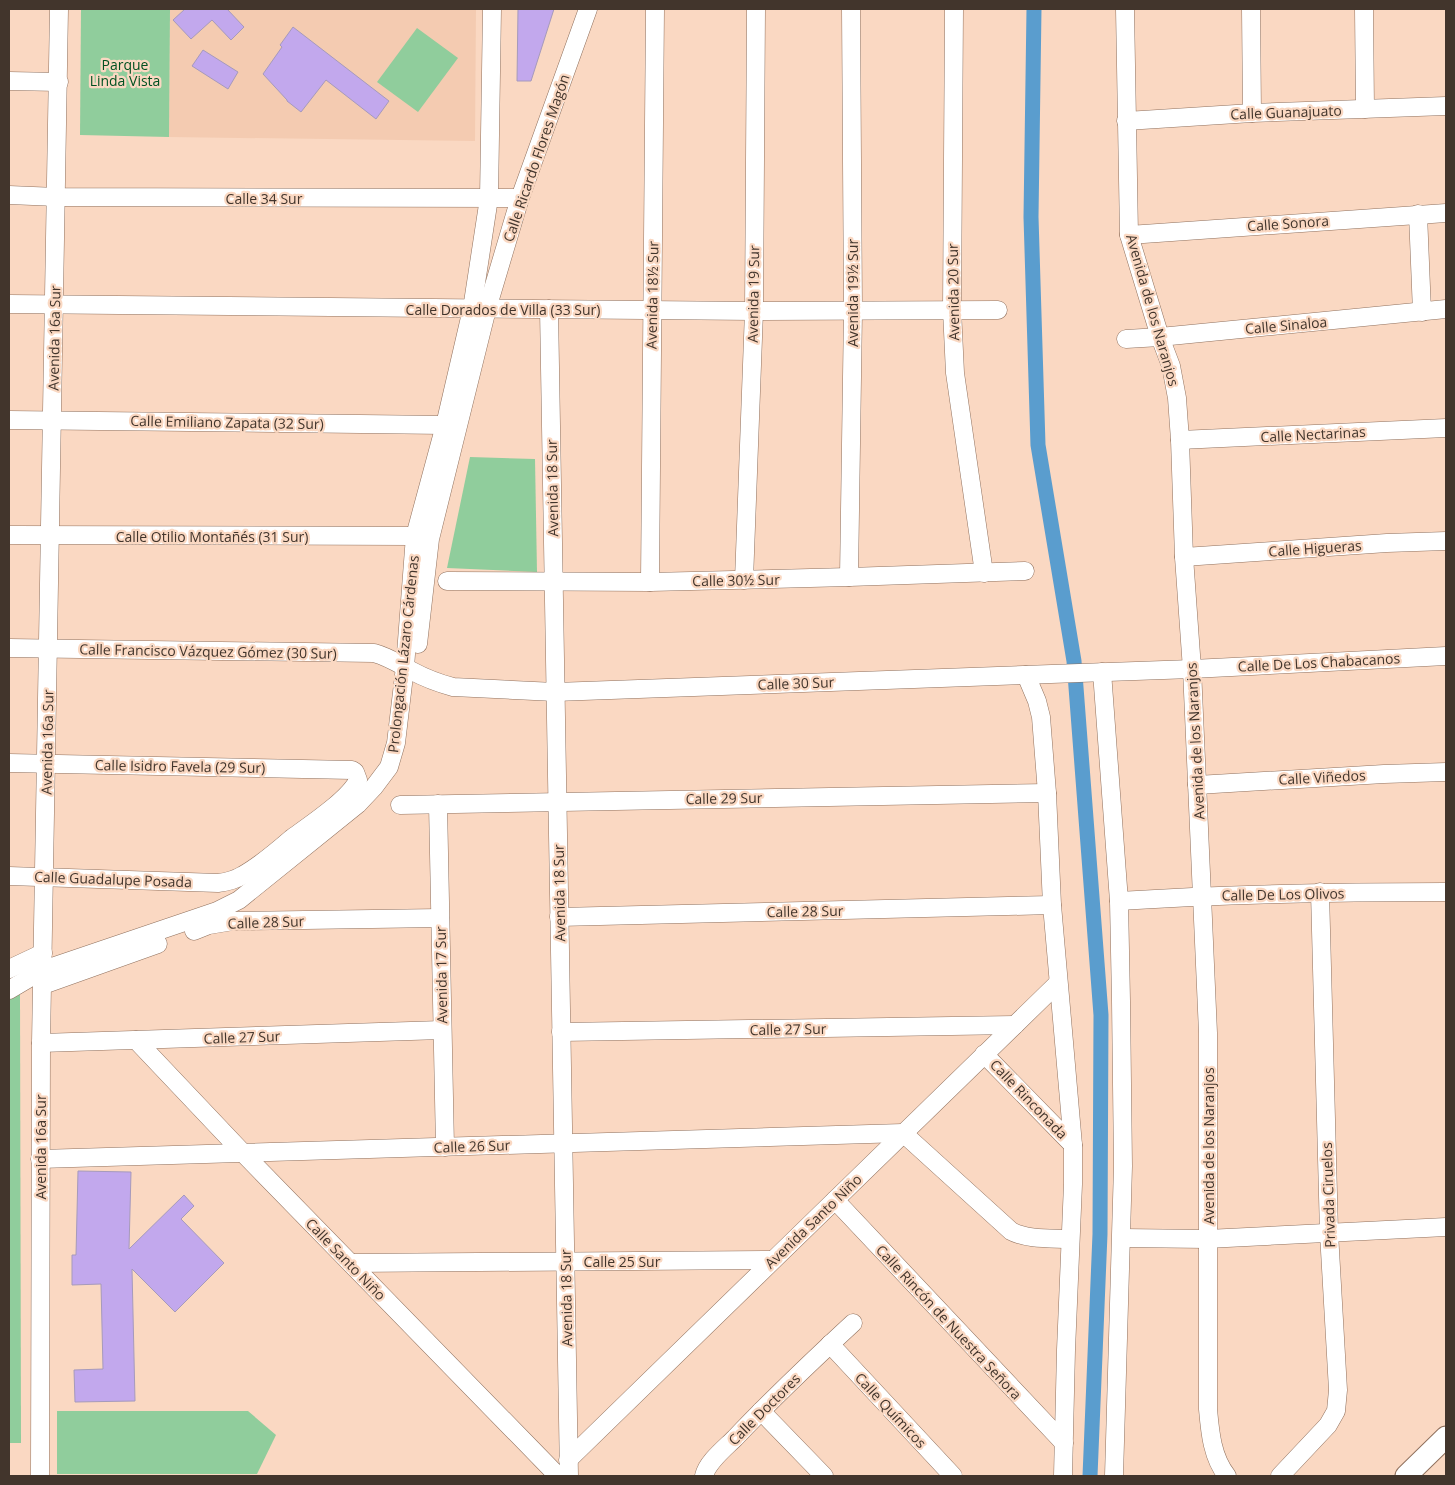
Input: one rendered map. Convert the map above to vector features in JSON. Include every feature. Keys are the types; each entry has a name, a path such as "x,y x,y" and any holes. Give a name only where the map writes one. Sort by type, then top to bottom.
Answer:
{"main road":[{"path":"1406,1476 1445,1442"}],"street":[{"name":"Avenida 16a Sur","path":"40,1476 41,1043 60,9"},
{"name":"Calle Ricardo Flores Magón","path":"480,309 489,198 492,9"},
{"name":"Calle Ricardo Flores Magón","path":"480,309 588,9"},
{"name":"Avenida 18½ Sur","path":"650,582 655,9"},
{"name":"Avenida 19 Sur","path":"744,580 754,311 756,9"},
{"name":"Avenida 19½ Sur","path":"849,577 853,312 851,9"},
{"name":"Avenida 20 Sur","path":"954,9 952,310 955,373 984,573"},
{"name":"Avenida de los Naranjos","path":"1125,9 1130,235 1160,337 1171,366 1177,398 1180,440 1184,557 1192,669 1208,1033 1208,1409 1214,1449 1223,1471 1228,1476"},
{"path":"1251,9 1252,113"},
{"path":"1364,9 1365,109"},
{"path":"9,81 59,82"},
{"name":"Calle Guanajuato","path":"1126,121 1252,113 1446,106"},
{"name":"Calle 34 Sur","path":"9,195 57,197 520,198"},
{"name":"Calle Sonora","path":"1130,235 1446,212"},
{"path":"1418,214 1422,312"},
{"name":"Calle Dorados de Villa (33 Sur)","path":"9,304 853,312 998,310"},
{"name":"Prolongación Lázaro Cárdenas","path":"410,670 415,536 445,425 480,309"},
{"name":"Prolongación Lázaro Cárdenas","path":"9,990 43,969 217,911 239,900 358,804 390,768 410,670 430,539 480,309"},
{"name":"Avenida 18 Sur","path":"549,309 568,1468"},
{"name":"Calle Sinaloa","path":"1126,339 1446,309"},
{"name":"Calle Emiliano Zapata (32 Sur)","path":"9,420 445,425"},
{"name":"Calle Nectarinas","path":"1180,440 1446,428"},
{"name":"Calle Otilio Montañés (31 Sur)","path":"9,535 415,536"},
{"name":"Calle Higueras","path":"1184,557 1387,543 1446,541"},
{"name":"Calle 30½ Sur","path":"447,581 554,580 650,582 1025,571"},
{"name":"Calle Francisco Vázquez Gómez (30 Sur)","path":"9,648 374,653 386,656 410,670"},
{"name":"Calle De Los Chabacanos","path":"1192,669 1446,656"},
{"name":"Calle 30 Sur","path":"410,670 437,683 453,687 555,692 1192,669"},
{"path":"1095,672 1119,901 1123,1096 1122,1238 1114,1476"},
{"path":"1026,675 1037,701 1041,717 1047,793 1052,905 1073,1145 1063,1476"},
{"name":"Calle Isidro Favela (29 Sur)","path":"9,763 352,770"},
{"name":"Calle Guadalupe Posada","path":"9,876 218,883 232,881 245,875 334,805 355,786 358,780 352,770"},
{"name":"Calle Viñedos","path":"1197,785 1446,772"},
{"name":"Calle 29 Sur","path":"400,805 1047,793"},
{"name":"Avenida 17 Sur","path":"438,804 445,1147"},
{"name":"Calle De Los Olivos","path":"1119,901 1320,892 1446,892"},
{"name":"Privada Ciruelos","path":"1280,1476 1316,1440 1328,1425 1336,1411 1338,1390 1329,1232 1320,892"},
{"name":"Calle 28 Sur","path":"559,917 1052,905"},
{"name":"Calle 28 Sur","path":"43,969 209,925 225,923 440,918"},
{"path":"9,969 43,969"},
{"name":"Avenida Santo Niño","path":"568,1468 773,1260 1058,983"},
{"name":"Calle 27 Sur","path":"561,1032 1015,1025"},
{"name":"Calle 27 Sur","path":"41,1043 442,1030"},
{"name":"Calle Santo Niño","path":"136,1040 243,1153 558,1476"},
{"name":"Calle Rinconada","path":"984,1054 1073,1145"},
{"path":"903,1133 1011,1231 1018,1235 1070,1239"},
{"name":"Calle 26 Sur","path":"40,1159 903,1133"},
{"name":"Calle Rincón de Nuestra Señora","path":"835,1200 1064,1443"},
{"path":"1122,1238 1207,1239 1446,1226"},
{"name":"Calle 25 Sur","path":"351,1264 773,1260"},
{"name":"Calle Doctores","path":"704,1476 704,1473 713,1461 761,1411 853,1322"},
{"name":"Calle Químicos","path":"830,1344 953,1476"},
{"path":"761,1411 824,1476"}],"shaded area":[{"path":"170,9 476,9 475,141 169,137"}],"green space":[{"name":"Parque Linda Vista","path":"81,9 170,9 169,137 80,135"},
{"path":"417,28 458,58 418,112 377,82"},
{"path":"470,457 535,459 537,572 447,568"},
{"path":"20,993 21,1443 9,1443 9,999"},
{"path":"57,1411 248,1411 276,1435 257,1474 57,1474"}],"building":[{"path":"185,9 227,9 244,27 231,40 212,20 191,39 173,20"},
{"path":"518,9 554,9 531,81 517,81"},
{"path":"293,27 389,101 376,119 326,80 301,112 287,101 263,74"},
{"path":"203,50 238,72 228,89 192,66"},
{"path":"78,1171 131,1172 129,1249 184,1195 194,1206 181,1219 224,1263 175,1312 132,1269 135,1401 75,1402 74,1370 103,1369 101,1284 72,1285 72,1255 76,1255"}],"waterway":[{"path":"1034,9 1031,217 1038,445 1074,661 1101,1015 1100,1234 1090,1476"}]}
